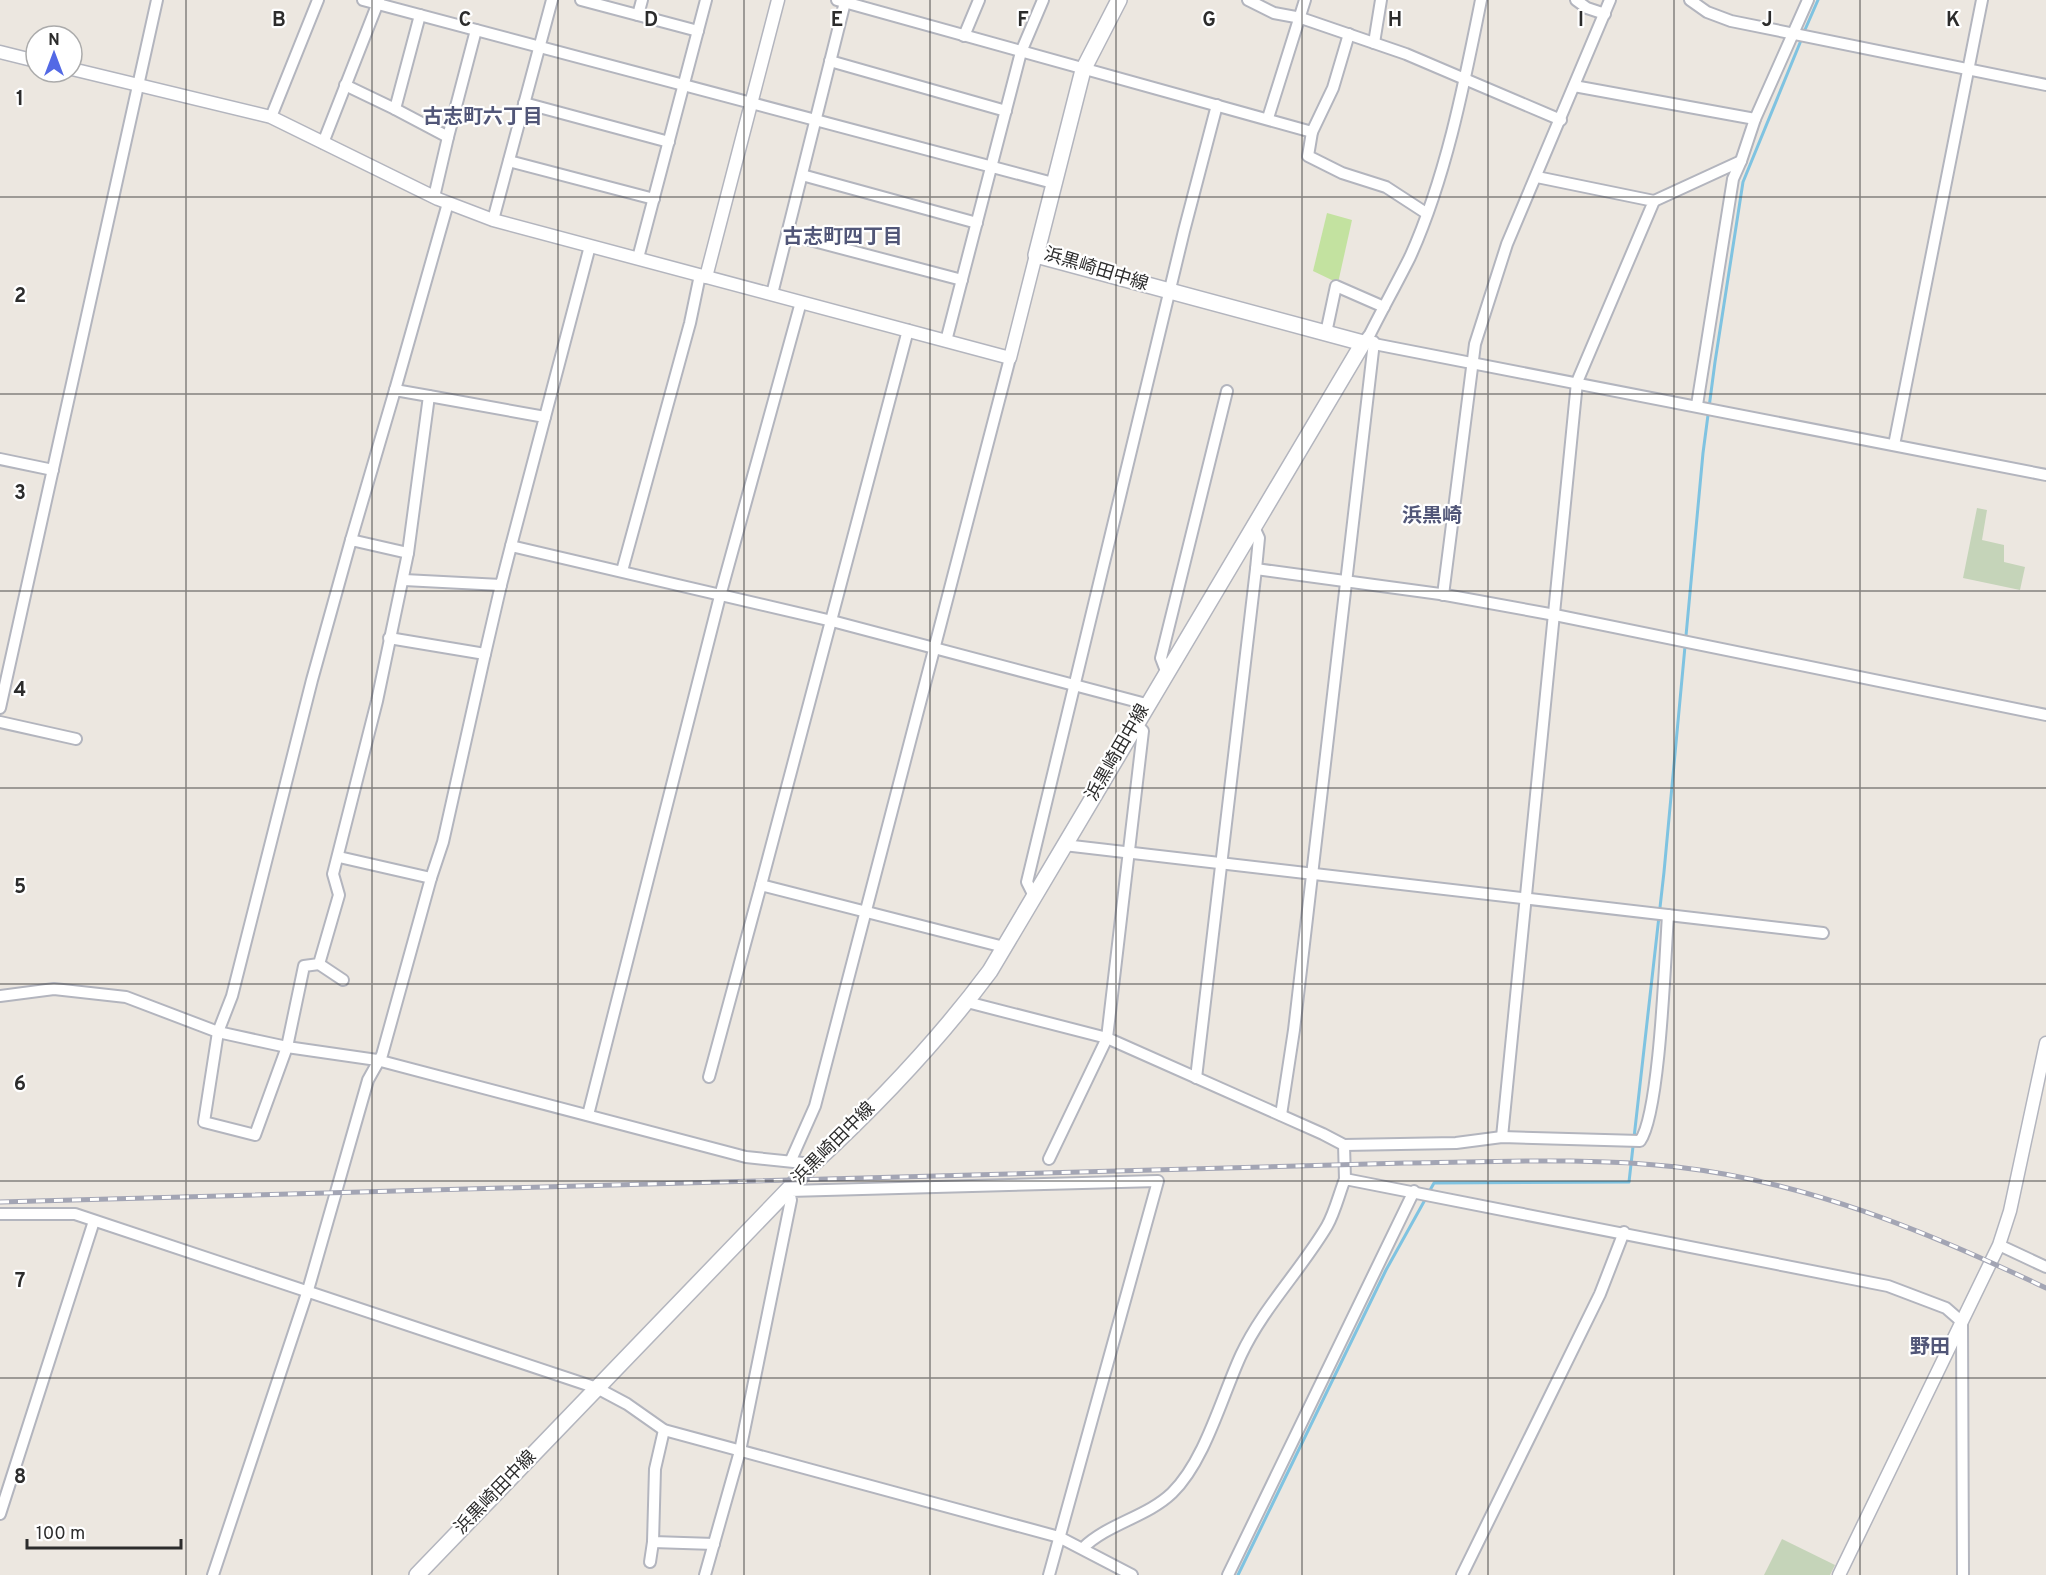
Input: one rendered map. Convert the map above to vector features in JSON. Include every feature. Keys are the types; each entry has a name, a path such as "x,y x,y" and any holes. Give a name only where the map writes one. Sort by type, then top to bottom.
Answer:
{"main road":[{"name":"浜黒崎田中線","path":"417,1575 813,1164 856,1123 967,1002 1004,947 1253,525 1369,343 1036,255 1083,70 1119,0"}],"street":[{"path":"0,708 157,0"},
{"path":"271,117 318,0"},
{"path":"363,0 378,2 1053,183"},
{"path":"494,220 552,0"},
{"path":"581,0 698,31"},
{"path":"638,15 642,0"},
{"path":"638,258 706,0"},
{"path":"622,572 752,103 778,0"},
{"path":"964,36 979,0"},
{"path":"946,341 1021,52 1043,0"},
{"path":"1248,0 1274,13 1301,18 1374,43 1464,78 1561,120"},
{"path":"1268,118 1305,0"},
{"path":"1374,43 1380,0"},
{"path":"1281,1115 1294,1030 1346,582 1369,343 1410,256 1426,213 1451,131 1480,0"},
{"path":"1576,0 1587,8 1605,14"},
{"path":"1443,595 1471,360 1507,244 1610,0"},
{"path":"1690,0 1707,12 1731,21 2046,85"},
{"path":"1697,405 1734,179 1755,119 1808,0"},
{"path":"1894,445 1982,0"},
{"path":"772,294 830,61 841,1 1312,132"},
{"path":"323,143 378,2"},
{"path":"395,109 420,15"},
{"path":"434,197 476,30"},
{"path":"1349,34 1333,88 1312,132 1307,150 1308,156 1342,173 1386,187 1426,213"},
{"path":"0,52 24,58"},
{"path":"830,61 1006,111"},
{"path":"84,72 271,117 434,197 494,220 1010,358"},
{"path":"345,85 448,137"},
{"path":"1574,86 1755,119"},
{"path":"524,103 669,142"},
{"path":"1034,896 1027,882 1169,291 1217,105"},
{"path":"509,161 654,200"},
{"path":"1537,177 1654,201 1741,161"},
{"path":"802,175 977,223"},
{"path":"1502,1137 1577,382 1654,201"},
{"path":"343,980 320,964 304,966 287,1047 255,1135 204,1122 218,1032 232,996 309,692 448,203"},
{"path":"787,234 962,280"},
{"path":"213,1575 308,1290 368,1080 377,1060 382,1055 443,842 501,585 590,246"},
{"path":"791,1160 815,1106 1036,255"},
{"path":"1326,333 1336,286 1384,307"},
{"path":"588,1115 720,596 801,302"},
{"path":"709,1077 908,330"},
{"path":"1369,343 1471,360 2046,475"},
{"path":"395,390 545,417"},
{"path":"1166,671 1161,658 1227,391"},
{"path":"320,964 339,895 333,874 377,701 404,579 429,396"},
{"path":"0,459 53,470"},
{"path":"1196,1078 1256,569 1259,538 1253,525"},
{"path":"351,540 408,553"},
{"path":"511,546 832,621 1146,705"},
{"path":"1256,569 1443,595 1555,615 2046,715"},
{"path":"404,579 501,585"},
{"path":"389,639 485,654"},
{"path":"0,722 76,739"},
{"path":"1049,1159 1107,1038 1143,731 1135,723"},
{"path":"1064,845 1823,933"},
{"path":"339,857 431,878"},
{"path":"761,885 1004,947"},
{"path":"967,1002 1107,1038 1344,1145 1456,1143 1502,1137 1640,1141 1647,1131 1655,1070 1668,915"},
{"path":"0,996 54,989 126,997 218,1032 287,1047 377,1060 746,1157 813,1164"},
{"path":"1839,1575 1999,1245 2010,1210 2046,1043"},
{"path":"1083,1548 1172,1493 1192,1464 1220,1410 1241,1354 1267,1311 1289,1284 1328,1224 1344,1179 1344,1145"},
{"path":"1344,1179 1624,1232 1888,1286 1947,1308 1962,1322 1963,1575"},
{"path":"705,1575 740,1451 791,1200 789,1191 1158,1181 1049,1575"},
{"path":"1228,1575 1414,1191"},
{"path":"0,1214 75,1214 597,1388 664,1430 1059,1538 1083,1548 1132,1575"},
{"path":"0,1514 94,1221"},
{"path":"1462,1575 1600,1294 1624,1232"},
{"path":"1999,1245 2046,1267"},
{"path":"650,1562 653,1542 655,1469 664,1430"},
{"path":"653,1542 714,1545"}],"green space":[{"path":"1327,213 1352,220 1338,283 1313,271"},
{"path":"1977,508 1987,510 1982,540 2004,545 2004,562 2025,567 2020,590 1963,578"},
{"path":"1782,1539 1835,1565 1830,1575 1764,1575"}],"waterway":[{"path":"1804,32 1818,0"},
{"path":"1429,1192 1434,1183 1629,1182 1664,872 1703,453 1715,362 1743,182 1802,38"},
{"path":"1238,1575 1386,1270 1426,1198"}],"railway":[{"path":"0,1202 1405,1163 1609,1162 1677,1167 1726,1174 1820,1197 1912,1229 2046,1288"}],"district":[{"name":"古志町六丁目","path":"483,118"},
{"name":"古志町四丁目","path":"843,238"},
{"name":"浜黒崎","path":"1432,517"},
{"name":"野田","path":"1930,1348"}]}
